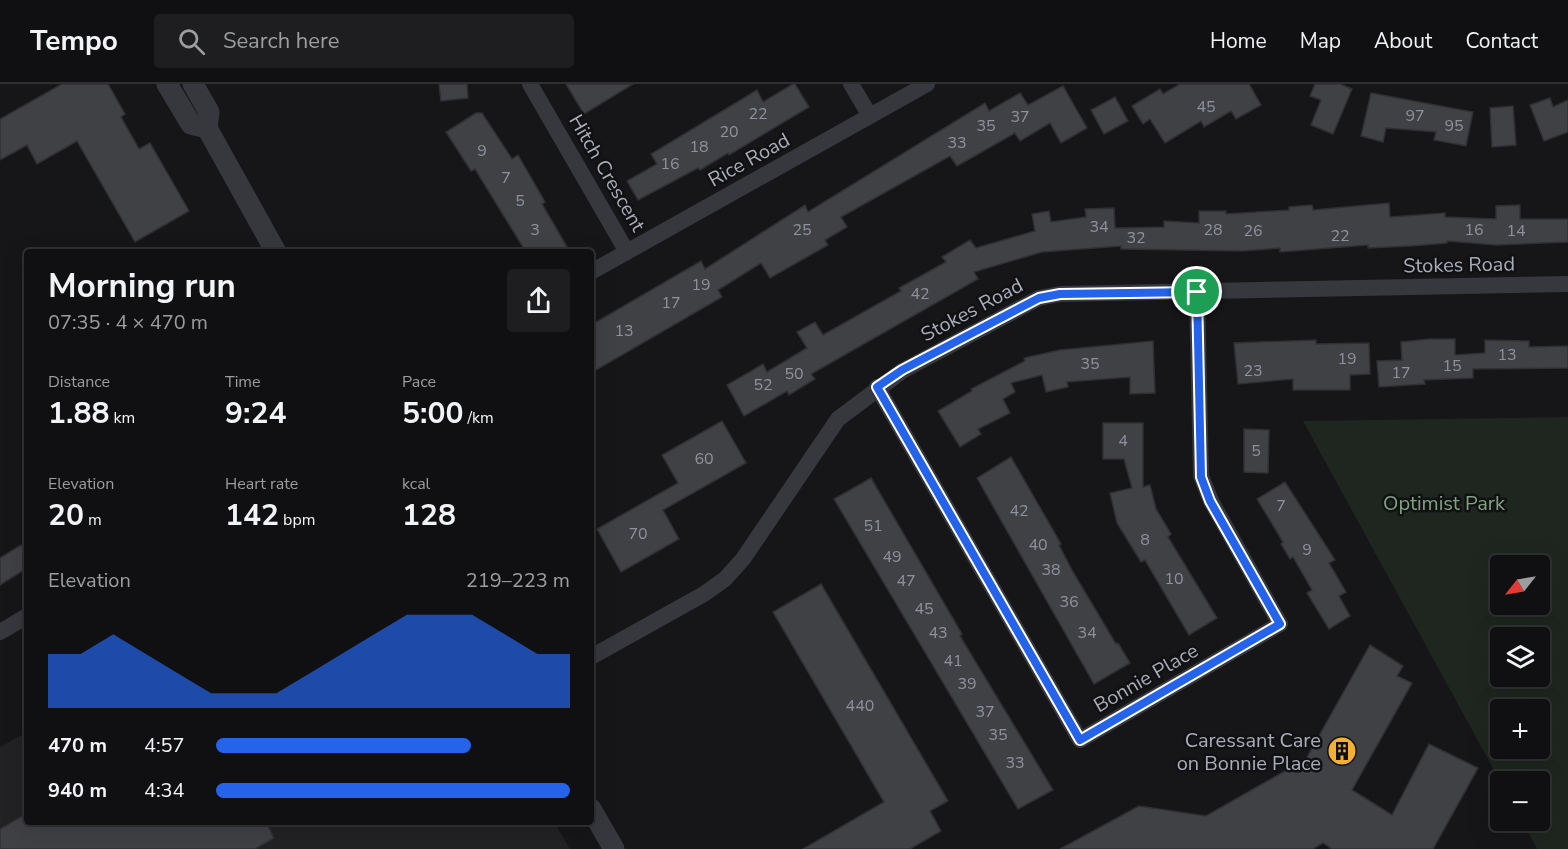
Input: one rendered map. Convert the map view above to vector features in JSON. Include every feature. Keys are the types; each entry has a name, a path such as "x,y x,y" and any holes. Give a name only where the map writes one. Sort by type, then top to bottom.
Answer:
{"street":[{"path":"166,84 191,124 207,128"},
{"path":"193,84 209,112 207,128 274,249"},
{"name":"Hitch Crescent","path":"530,84 627,252"},
{"path":"851,84 870,116"},
{"name":"Rice Road","path":"594,270 927,84"},
{"name":"Stokes Road","path":"594,655 724,579 743,559 838,418 902,370 1039,298 1060,294 1568,284"},
{"name":"Bonnie Place","path":"877,387 1080,740 1280,624 1210,501 1201,477 1197,292"},
{"path":"0,632 24,618"},
{"path":"594,814 614,849"}],"shaded area":[{"path":"24,734 24,825 556,825 570,849 0,849 0,747"}],"green space":[{"name":"Optimist Park","path":"1568,417 1568,849 1537,849 1527,831 1550,831 1550,771 1495,771 1303,421"}],"building":[{"path":"62,84 108,84 125,114 121,117 139,149 150,143 189,211 135,242 77,141 37,164 27,145 0,160 0,119"},
{"path":"439,84 467,84 468,98 441,101"},
{"path":"566,84 633,84 584,114"},
{"path":"793,84 809,107 729,155 728,153 700,170 698,168 638,200 627,181 657,164 651,154 757,90 763,102"},
{"path":"1180,84 1249,84 1261,105 1236,119 1231,111 1204,127 1201,121 1165,143 1150,119 1143,124 1132,106 1160,89 1163,94"},
{"path":"1315,84 1340,84 1352,89 1333,134 1311,125 1321,100 1310,96"},
{"path":"1063,86 1087,128 1061,143 1050,123 1020,141 1015,133 957,166 950,156 841,217 847,227 825,240 828,245 770,278 761,263 718,290 722,297 594,371 594,323 701,261 705,269 805,205 808,212 985,103 989,111 1020,93 1028,105"},
{"path":"1371,93 1473,112 1466,146 1434,140 1436,132 1386,128 1383,142 1361,136"},
{"path":"1115,97 1128,121 1104,134 1091,110"},
{"path":"1550,98 1553,107 1568,100 1568,132 1544,141 1530,105"},
{"path":"1513,106 1516,145 1492,147 1490,108"},
{"path":"476,113 482,113 512,159 518,155 545,202 542,204 568,249 524,249 475,169 471,171 446,132"},
{"path":"1389,203 1390,217 1445,213 1445,217 1496,219 1496,206 1520,205 1520,219 1568,219 1568,242 1497,245 1447,241 1447,243 1410,246 1368,248 1368,245 1280,252 1280,248 1242,251 1121,249 1121,246 1042,252 974,272 978,279 811,374 815,379 789,395 787,391 744,416 727,385 763,364 767,372 807,348 797,332 815,322 823,335 901,291 899,288 946,262 942,257 970,240 976,248 1035,231 1032,214 1049,211 1051,222 1086,217 1085,209 1114,208 1115,228 1164,227 1164,221 1199,223 1199,211 1226,211 1226,214 1289,210 1289,207 1312,205 1313,210"},
{"path":"1455,339 1455,355 1485,353 1485,340 1529,341 1529,347 1568,346 1568,368 1473,369 1473,378 1424,380 1425,384 1379,387 1377,361 1402,360 1401,342"},
{"path":"1316,340 1316,344 1369,343 1370,374 1350,375 1350,390 1293,390 1293,379 1238,384 1234,343"},
{"path":"1153,341 1155,393 1130,394 1130,377 1067,382 1068,387 1046,392 1042,375 1011,383 1015,392 1003,399 1010,413 978,429 981,434 960,447 938,411 972,391 971,389 1025,361 1024,358 1060,350"},
{"path":"722,421 746,463 663,510 679,539 621,572 597,529 678,483 662,455"},
{"path":"1103,423 1143,423 1143,487 1150,485 1156,509 1171,534 1168,537 1217,618 1189,635 1145,560 1141,562 1117,523 1110,493 1132,488 1124,459 1103,459"},
{"path":"1244,429 1269,430 1268,473 1244,472"},
{"path":"1011,457 1061,544 1059,545 1073,572 1130,663 1094,684 977,478"},
{"path":"871,478 962,634 960,636 1053,790 1018,809 834,499"},
{"path":"1285,482 1335,560 1329,563 1346,592 1339,596 1350,616 1329,629 1307,593 1312,590 1293,557 1290,559 1281,544 1283,542 1257,499"},
{"path":"21,545 24,550 24,570 0,585 0,558"},
{"path":"821,584 948,801 930,811 941,831 910,849 803,849 884,802 773,612"},
{"name":"Caressant Care on Bonnie Place","path":"1370,645 1403,666 1397,676 1412,683 1352,790 1392,815 1429,744 1478,768 1433,849 1332,849 1323,843 1313,849 1060,849 1139,806 1206,816 1306,759"},
{"path":"24,815 24,825 268,825 274,838 255,849 0,849 0,829"}],"place":[{"name":"Caressant Care on Bonnie Place","path":"1342,751"}],"route":[{"path":"1197,292 1201,477 1210,501 1280,624 1080,740 877,387 902,370 1039,298 1060,294 1197,292"}]}
